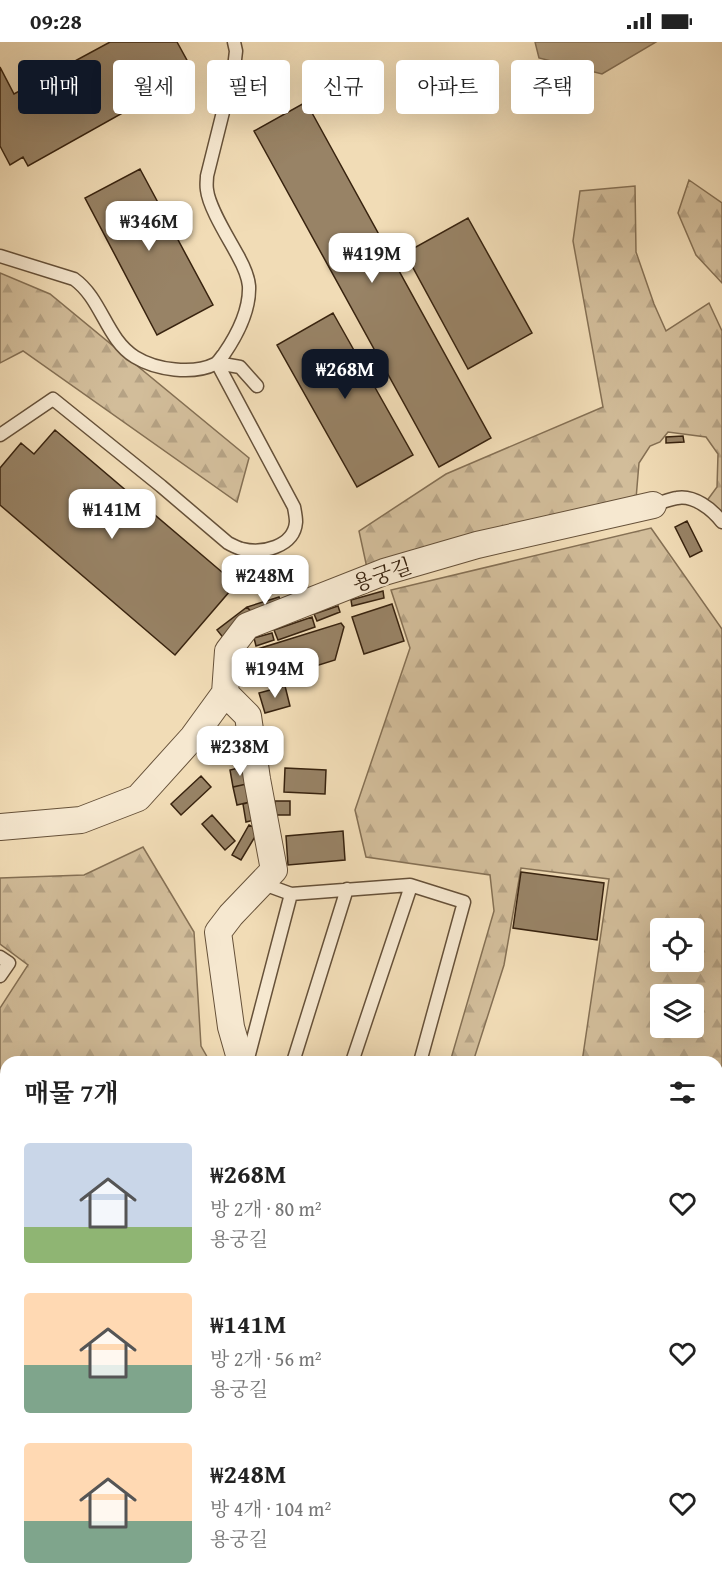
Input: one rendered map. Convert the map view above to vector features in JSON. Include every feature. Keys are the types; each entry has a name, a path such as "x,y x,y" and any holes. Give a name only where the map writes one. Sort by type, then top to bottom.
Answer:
{"street":[{"name":"용궁길","path":"225,693 228,651 247,626 384,572 477,545 653,505"},
{"path":"0,827 81,820 138,798 193,737 225,693 248,716 274,870 218,932 231,1027 239,1056"}],"lane":[{"path":"217,363 233,340 249,297 249,283 244,268 214,211 207,190 207,176 234,68 236,51 234,42"},
{"path":"0,256 74,279 81,284 97,304 109,328 122,346 149,364 176,370 196,369 217,363 240,367 256,386"},
{"path":"0,435 53,399 228,543 241,549 271,549 285,543 294,530 296,521 294,507 217,363"},
{"path":"653,505 678,498 692,499 703,505 722,522"},
{"path":"261,883 291,894 410,885 464,902 422,1056"},
{"path":"354,1056 410,889"},
{"path":"295,1056 347,890"},
{"path":"249,1056 291,894"},
{"path":"0,957 9,963 0,976"}],"green space":[{"path":"689,180 722,203 722,283 696,255 678,213"},
{"path":"635,186 636,252 666,331 709,303 722,331 722,518 706,502 717,487 718,454 706,437 668,432 660,442 650,446 639,463 636,499 367,568 359,531 446,474 603,407 573,241 580,191"},
{"path":"0,273 50,294 249,458 237,502 23,351 0,363"},
{"path":"651,528 722,629 722,1056 583,1056 609,879 521,868 504,965 475,1056 452,1056 494,911 490,875 366,857 355,810 410,648 391,590"},
{"path":"143,847 194,932 201,1046 207,1056 0,1056 0,1008 28,965 0,944 0,878 84,875"}],"shaded area":[{"path":"535,42 656,42 602,74 594,72 594,60 539,58"}],"building":[{"path":"110,42 177,42 187,60 113,60 113,114 121,114 28,166 23,157 10,165 0,146 0,67 14,94 18,92 18,114 101,114 101,60 77,60"},
{"path":"302,104 302,114 313,114 491,438 439,467 254,131 284,114 290,114 290,111"},
{"path":"140,169 213,305 157,335 85,198"},
{"path":"468,218 532,333 468,369 405,253"},
{"path":"333,313 413,455 357,487 277,345"},
{"path":"55,430 236,584 175,655 0,505 0,468 21,443 34,454"},
{"path":"683,436 684,442 666,443 666,437"},
{"path":"687,521 702,551 690,557 675,527"},
{"path":"383,591 384,598 352,606 351,600"},
{"path":"279,597 282,605 255,616 247,607"},
{"path":"392,604 404,641 364,654 352,617"},
{"path":"338,606 340,612 317,621 314,614"},
{"path":"247,607 255,616 225,640 217,630"},
{"path":"312,617 315,627 278,640 274,630"},
{"path":"341,623 344,627 335,660 258,684 248,652"},
{"path":"272,633 274,640 256,646 254,638"},
{"path":"285,686 290,706 265,713 259,693"},
{"path":"247,766 251,783 233,787 230,770"},
{"path":"285,768 326,770 325,794 284,792"},
{"path":"201,776 211,787 181,815 171,804"},
{"path":"251,783 254,801 237,805 233,787"},
{"path":"254,801 258,819 246,822 243,804"},
{"path":"275,801 290,801 290,815 275,815"},
{"path":"212,815 235,841 225,850 202,824"},
{"path":"249,825 259,830 241,860 232,855"},
{"path":"343,831 345,860 288,865 286,836"},
{"path":"521,872 604,883 597,940 513,928"}]}
